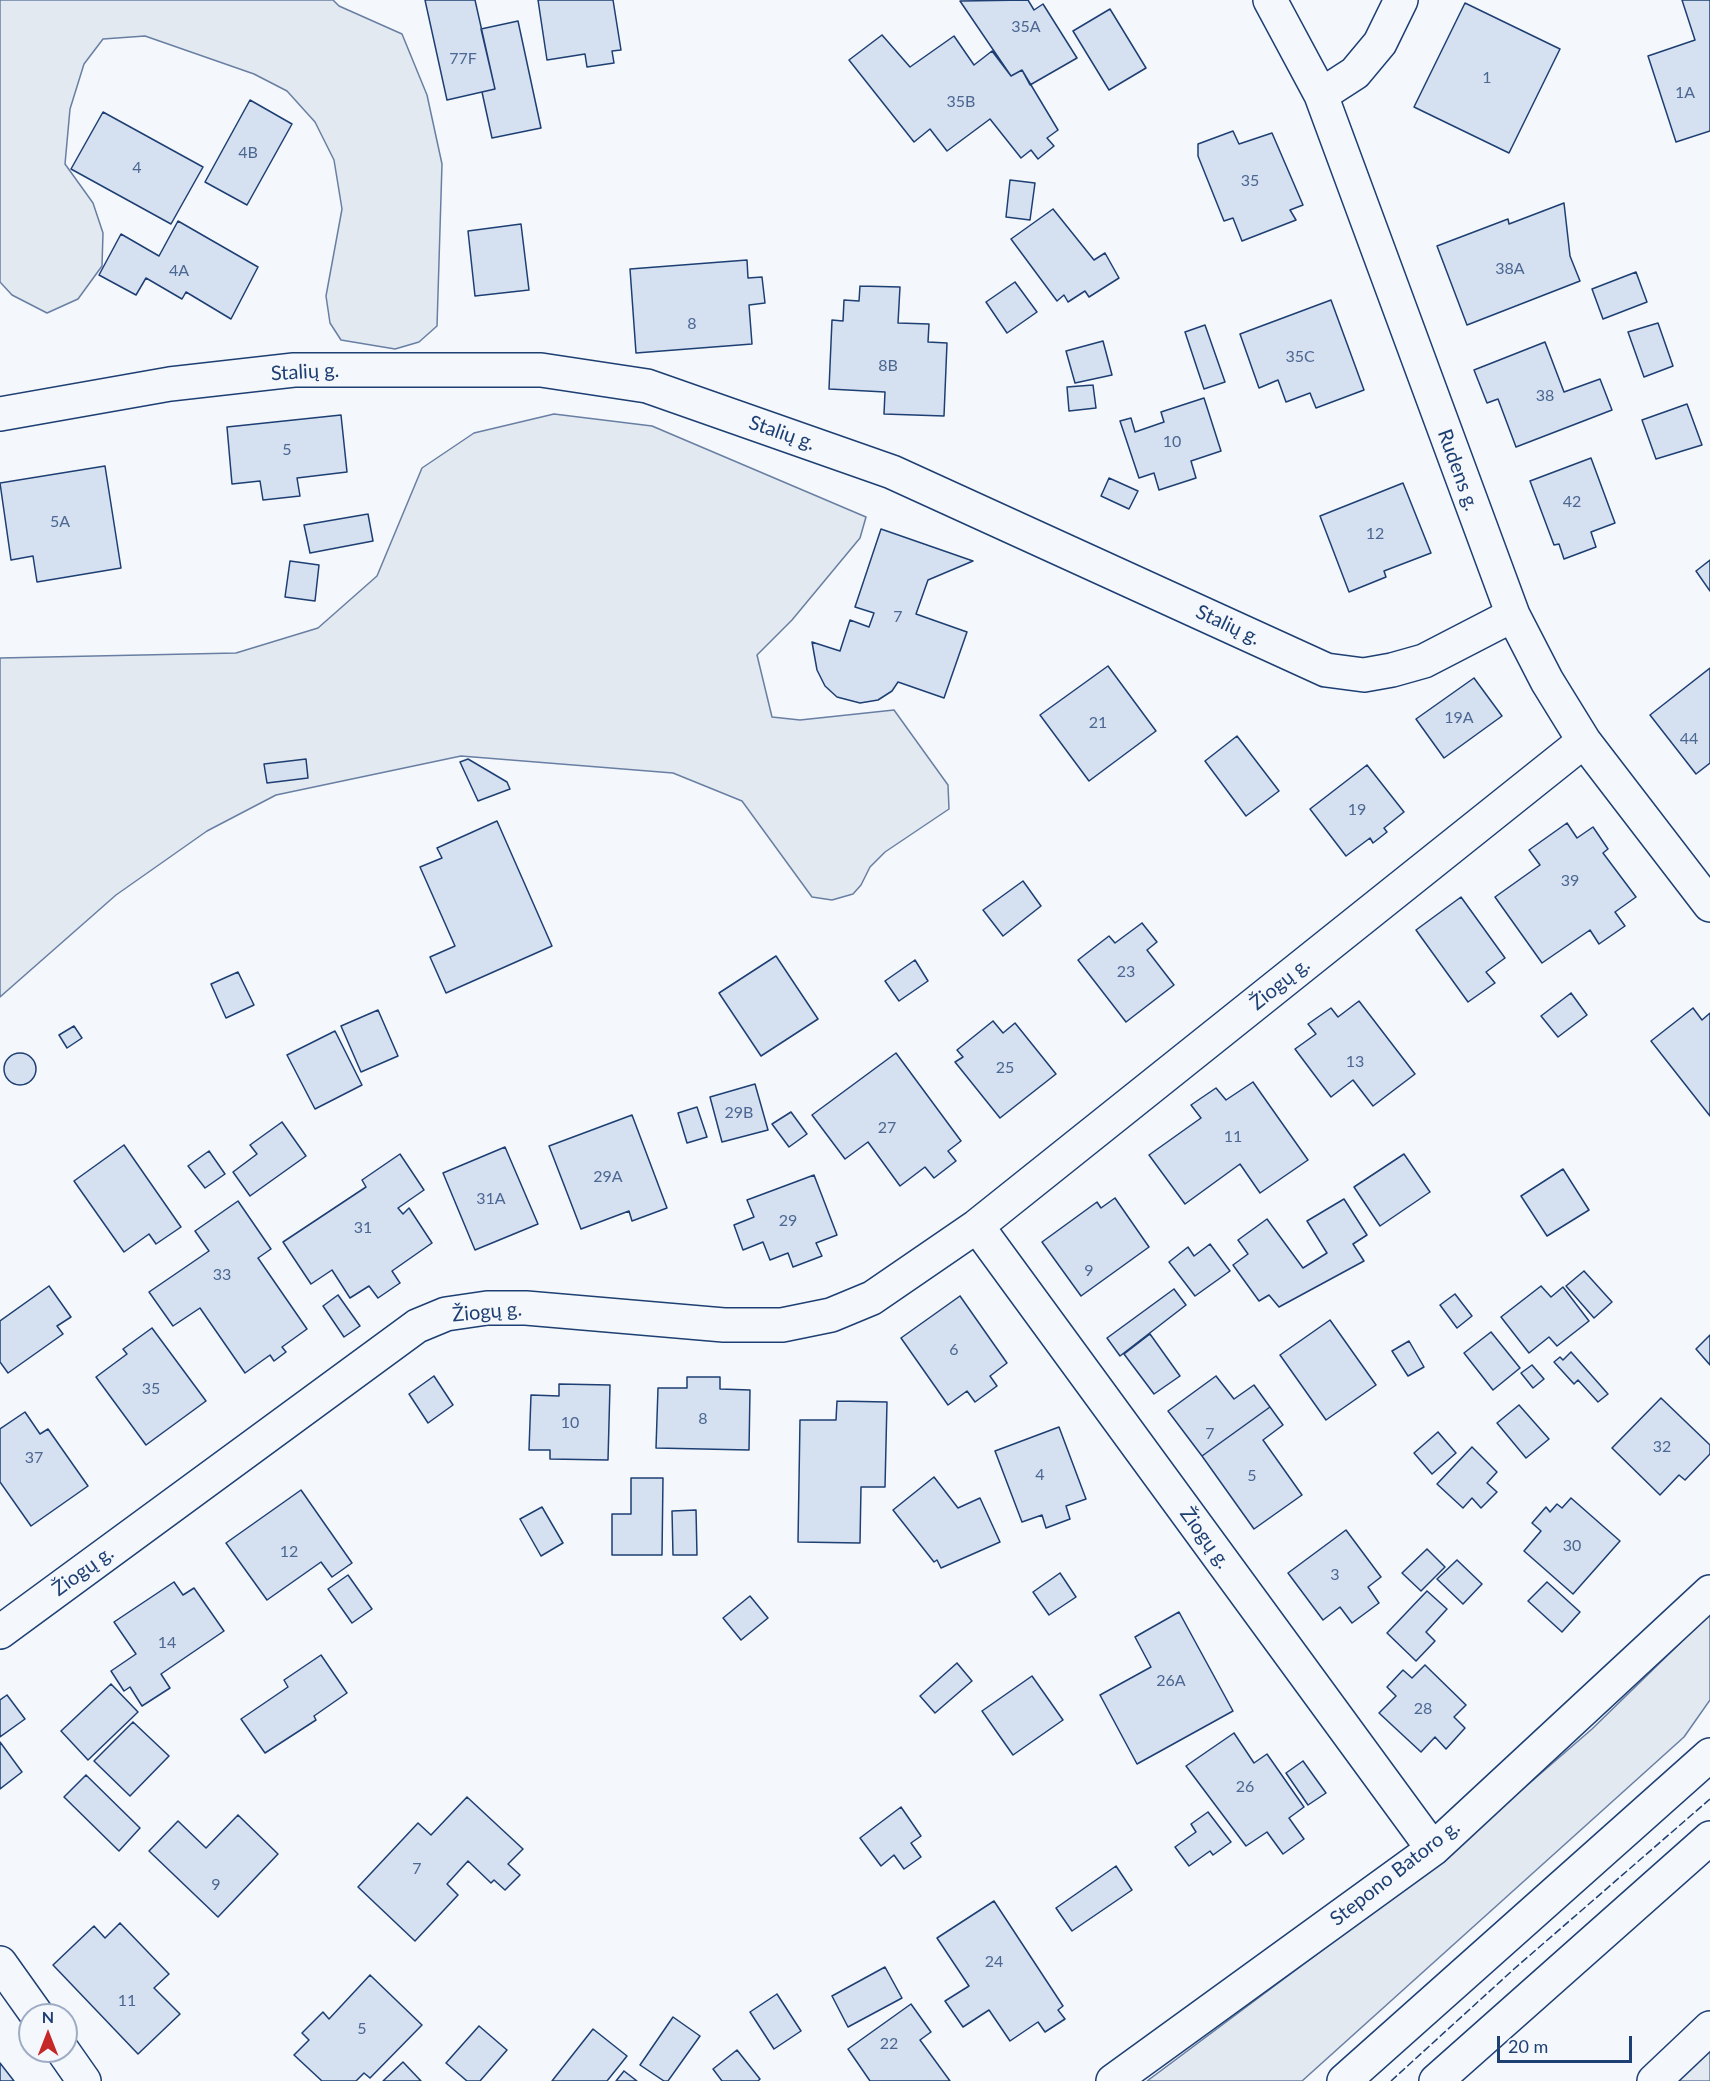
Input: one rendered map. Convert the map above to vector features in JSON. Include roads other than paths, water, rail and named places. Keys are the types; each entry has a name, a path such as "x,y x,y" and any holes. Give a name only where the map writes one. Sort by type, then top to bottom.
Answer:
{"street":[{"name":"Rudens g.","path":"1270,0 1321,96 1513,615 1547,681 1584,741 1710,905"},
{"path":"1321,96 1355,73 1380,43 1401,0"},
{"name":"Stalių g.","path":"0,414 170,384 294,370 542,370 647,386 892,472 1326,670 1364,675 1424,661 1513,615"},
{"name":"Žiogų g.","path":"0,1632 417,1326 446,1314 487,1308 526,1308 724,1324 782,1324 831,1315 872,1298 976,1226 1584,741"},
{"name":"Žiogų g.","path":"976,1226 1433,1849"},
{"name":"Stepono Batoro g.","path":"1113,2081 1433,1849 1710,1592"},
{"path":"1344,2081 1710,1755"},
{"path":"1436,2081 1710,1838"},
{"path":"0,1963 28,2003"},
{"path":"1654,2081 1710,2028"},
{"path":"71,2063 84,2081"}]}
